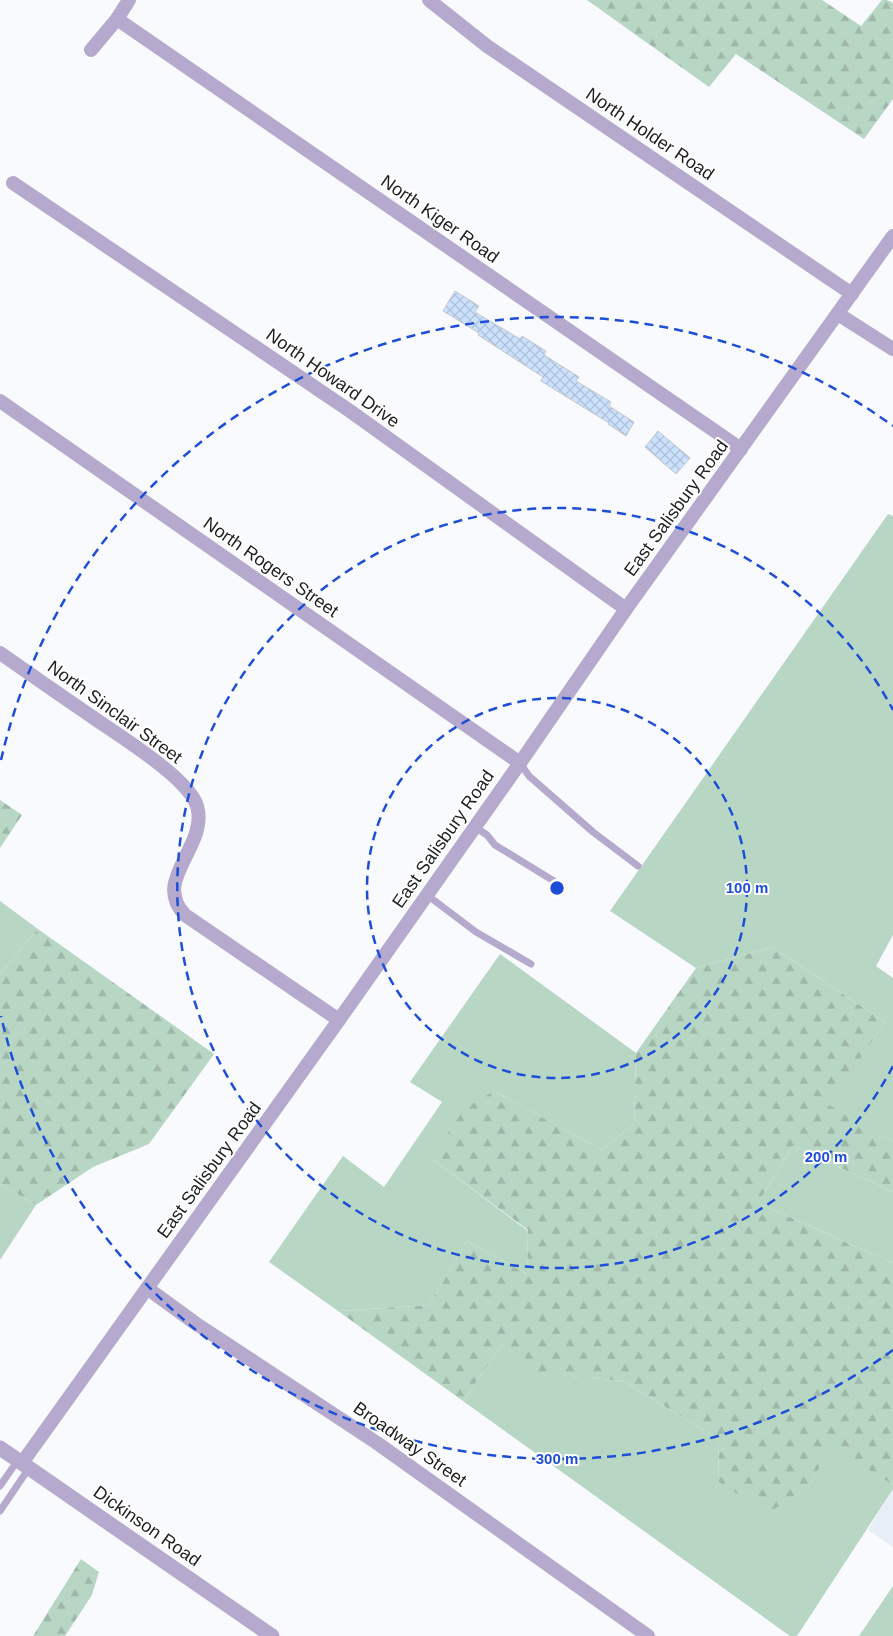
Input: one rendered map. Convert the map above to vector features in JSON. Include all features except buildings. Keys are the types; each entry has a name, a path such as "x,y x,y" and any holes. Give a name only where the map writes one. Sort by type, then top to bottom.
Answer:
{"street":[{"path":"91,50 117,20 129,0"},
{"name":"North Holder Road","path":"429,0 487,46 852,294"},
{"name":"North Kiger Road","path":"117,20 741,448"},
{"name":"North Howard Drive","path":"13,183 350,411 626,610"},
{"name":"East Salisbury Road","path":"23,1464 339,1020 626,610 893,236"},
{"path":"838,314 893,349"},
{"name":"North Rogers Street","path":"0,402 520,763"},
{"name":"North Sinclair Street","path":"0,653 153,759 184,786 196,805 199,823 174,883 174,899 178,908 185,915 339,1020"},
{"name":"Broadway Street","path":"147,1288 194,1323 377,1443 648,1636"},
{"name":"Dickinson Road","path":"0,1448 272,1636"}],"lane":[{"path":"520,763 529,776 579,820 638,866"},
{"path":"475,827 488,834 495,845 562,886"},
{"path":"427,894 476,932 531,964"},
{"path":"0,1486 23,1464"},
{"path":"0,1511 23,1464"}],"shaded area":[{"path":"893,1489 893,1547 868,1530"}],"green space":[{"path":"587,0 822,0 861,26 882,0 887,0 893,3 893,99 864,139 736,54 709,87"},
{"path":"888,514 893,516 893,935 876,966 893,978 893,1142 828,1105 885,1022 772,947 696,968 610,911"},
{"path":"0,800 22,815 0,848"},
{"path":"0,901 38,929 0,974"},
{"path":"38,929 214,1054 149,1144 93,1167 36,1205 0,1184 0,974"},
{"path":"772,947 885,1022 829,1105 893,1142 893,1192 793,1146 758,1203 893,1263 893,1485 831,1447 807,1490 767,1513 719,1482 718,1439 623,1381 536,1373 501,1346 463,1401 338,1311 429,1305 467,1241 527,1274 528,1230 431,1158 465,1108 494,1091 602,1150 634,1124 636,1053 696,968"},
{"path":"500,954 636,1053 634,1124 602,1150 494,1091 431,1158 528,1231 527,1274 467,1241 429,1305 338,1311 269,1262 343,1156 384,1187 442,1102 410,1082"},
{"path":"793,1146 893,1192 893,1263 758,1203"},
{"path":"0,1184 36,1205 0,1260"},
{"path":"501,1346 540,1373 623,1381 718,1439 719,1482 807,1490 831,1446 893,1485 893,1489 797,1636 790,1636 463,1401"},
{"path":"81,1559 99,1572 92,1595 65,1636 33,1636"},
{"path":"893,1586 893,1636 859,1636"}]}
